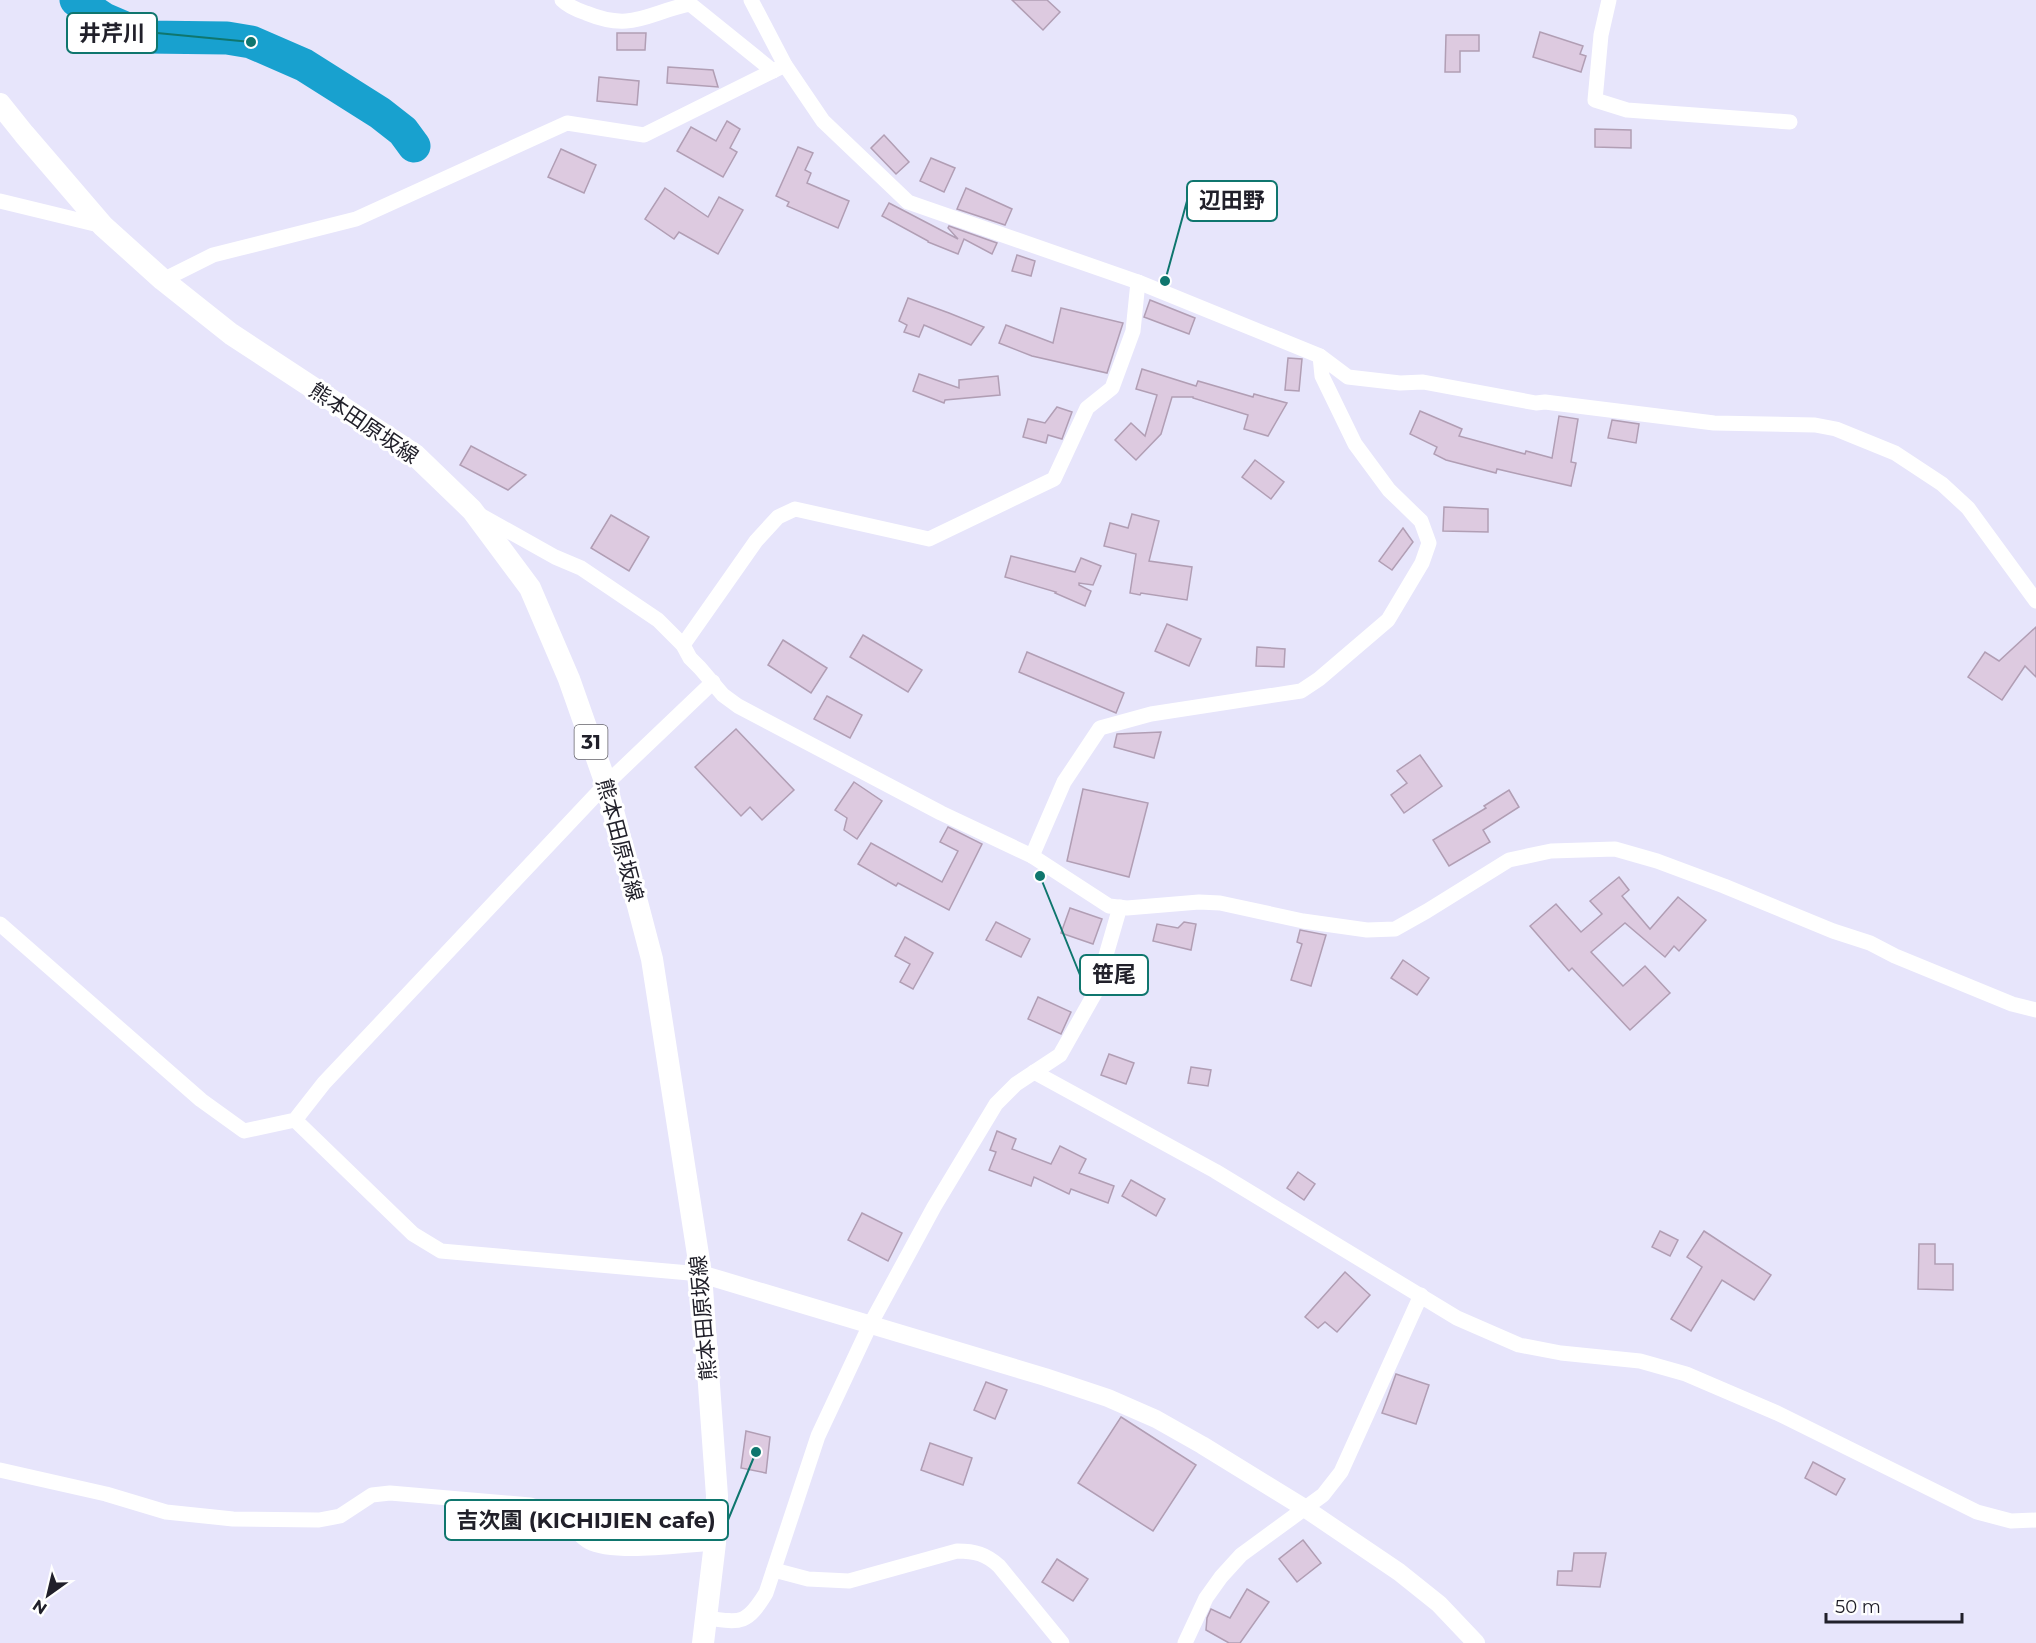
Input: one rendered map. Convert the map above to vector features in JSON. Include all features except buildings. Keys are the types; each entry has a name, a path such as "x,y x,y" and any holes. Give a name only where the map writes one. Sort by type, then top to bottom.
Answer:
{"main road":[{"name":"熊本田原坂線","path":"0,104 103,226 163,280 231,333 415,455 472,510 530,588 569,679 606,784 652,959 701,1274 717,1496 715,1543 703,1643"}],"street":[{"path":"562,0 568,6 605,21 629,23 690,4 779,68 823,121 908,202 1138,282 1320,356 1348,377 1400,383 1423,382 1536,404 1545,402 1714,423 1815,425 1836,429 1895,453 1941,484 1968,508 2036,601"},
{"path":"751,0 779,68"},
{"path":"1609,0 1601,34 1595,100 1627,110 1790,122"},
{"path":"163,280 213,255 356,219 567,123 644,135 779,68"},
{"path":"0,201 103,226"},
{"path":"682,645 756,541 778,518 795,509 929,539 1054,479 1088,408 1112,388 1133,330 1138,282"},
{"path":"1032,856 1064,782 1100,728 1152,714 1301,691 1319,679 1388,620 1422,564 1429,543 1421,521 1389,490 1355,444 1322,376 1320,356"},
{"path":"472,510 555,557 580,568 658,620 723,695 738,706 941,813 1032,856 1109,906 1120,908 1199,902 1220,903 1303,921 1367,930 1395,929 1509,860 1551,850 1615,849 1657,861 1724,886 1833,931 1870,943 1895,956 2012,1004 2036,1010"},
{"path":"0,924 201,1100 244,1131 295,1120 324,1083 606,784 713,682"},
{"path":"707,1618 732,1621 747,1618 757,1608 766,1593 818,1436 870,1325 934,1207 996,1104 1009,1090 1060,1055 1095,993 1120,908"},
{"path":"1034,1072 1215,1171 1457,1318 1519,1345 1561,1353 1640,1361 1686,1374 1777,1413 1977,1512 2011,1521 2036,1520"},
{"path":"295,1120 413,1234 441,1251 701,1274 1045,1377 1108,1398 1156,1419 1202,1444 1306,1509 1399,1572 1439,1605 1476,1643"},
{"path":"1185,1643 1206,1598 1241,1555 1323,1495 1341,1472 1421,1295"},
{"path":"0,1470 106,1494 166,1512 233,1520 319,1520 340,1516 372,1495 390,1492 531,1505 548,1510 589,1542 604,1547 644,1548 715,1543"},
{"path":"774,1570 808,1579 849,1581 957,1551 974,1551 988,1556 999,1566 1062,1643"}],"waterway":[{"path":"76,0 104,19 146,37 227,38 251,42 304,65 380,113 403,131 414,146"}],"place":[{"name":"井芹川","path":"251,42"},
{"name":"辺田野","path":"1165,281"},
{"name":"笹尾","path":"1040,876"},
{"name":"吉次園 (KICHIJIEN cafe)","path":"756,1452"}]}
